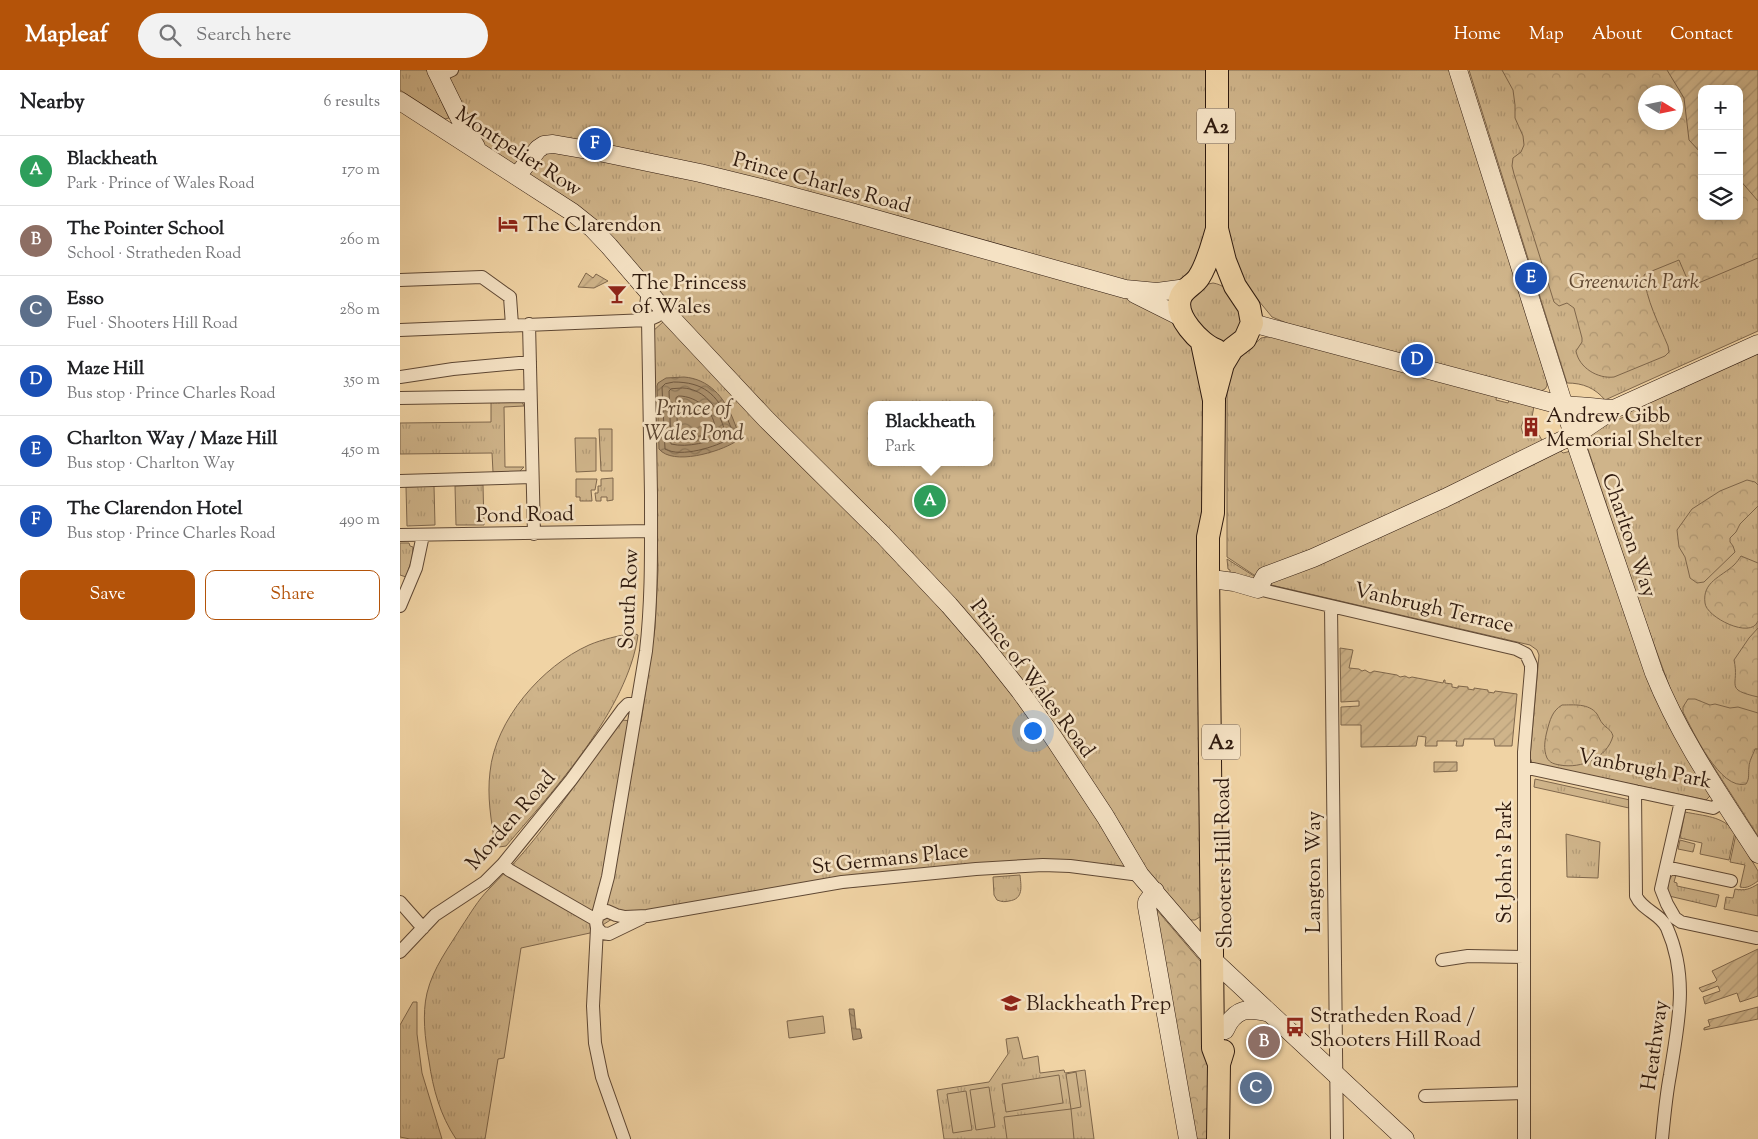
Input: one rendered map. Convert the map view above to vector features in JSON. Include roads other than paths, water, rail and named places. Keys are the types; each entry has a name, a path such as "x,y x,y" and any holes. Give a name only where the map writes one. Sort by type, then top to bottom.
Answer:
{"highway":[{"name":"A2","path":"1216,70 1217,229 1222,253 1235,286 1248,307 1252,323"},
{"name":"A2","path":"1181,317 1180,297 1193,283 1207,259 1217,229"},
{"path":"1193,283 1219,278 1235,286"},
{"name":"Shooters Hill Road","path":"1181,317 1202,342 1214,400 1213,513 1208,537 1208,567 1211,910 1224,1030 1224,1048 1219,1064 1218,1139"},
{"name":"Shooters Hill Road","path":"1214,400 1223,364 1232,349 1245,340 1252,323"},
{"path":"1202,342 1216,350 1232,349"},
{"name":"Shooters Hill Road","path":"1213,513 1219,537 1217,972 1213,1048 1219,1064"}],"main road":[{"name":"Charlton Way","path":"1458,70 1622,584 1664,700 1680,731 1724,801"},
{"path":"442,72 460,119 477,150"},
{"name":"Montpelier Row","path":"400,101 572,212 592,228 648,291"},
{"name":"Prince Charles Road","path":"517,176 538,150 544,145 553,144 700,173 769,190 1125,289 1157,292 1193,283"},
{"name":"Prince Charles Road","path":"1125,289 1181,317"},
{"name":"Prince of Wales Road","path":"648,291 766,419 918,571 986,648 1053,737 1095,800 1140,875 1184,924 1217,972 1270,1013 1405,1139"},
{"path":"1252,323 1564,406 1574,413 1594,417 1608,413"},
{"path":"1258,589 1263,578 1268,575 1361,537 1493,476 1573,434 1608,413 1758,344"},
{"name":"Vanbrugh Terrace","path":"1219,580 1258,589"},
{"name":"Vanbrugh Park","path":"1724,801 1758,854"},
{"path":"1155,892 1147,902 1147,906 1188,1139"},
{"path":"1184,924 1195,924 1204,921 1211,910"},
{"path":"1224,1030 1231,1018 1239,1012 1256,1010 1270,1013"}],"street":[{"path":"400,280 482,277 510,297 512,325"},
{"name":"South Row","path":"608,877 648,633 651,531 648,320 645,313 648,291"},
{"path":"400,330 648,320 664,310"},
{"path":"529,324 534,534"},
{"path":"400,377 453,369 530,362"},
{"path":"400,398 530,396"},
{"path":"400,481 532,477"},
{"name":"Pond Road","path":"400,535 651,531"},
{"path":"400,606 416,568 423,535"},
{"name":"Vanbrugh Terrace","path":"1258,589 1516,648 1523,652 1529,660 1531,670 1524,767"},
{"name":"Langton Way","path":"1331,606 1336,1139"},
{"name":"Morden Road","path":"400,952 435,915 485,882 503,864 572,780 623,709 628,704 637,702"},
{"name":"Vanbrugh Park","path":"1524,767 1712,808 1724,801"},
{"name":"St John's Park","path":"1524,767 1524,1139"},
{"name":"Heathway","path":"1635,791 1636,896 1639,902 1660,918 1668,929 1678,964 1681,994 1681,1008 1669,1078 1662,1139"},
{"path":"1681,801 1661,889 1662,896 1675,918 1682,922 1756,938"},
{"path":"503,864 509,870 597,921 602,933 612,932 646,916"},
{"name":"St Germans Place","path":"646,916 842,882 976,869 1043,865 1070,866 1140,875"},
{"path":"1666,867 1731,881"},
{"path":"595,966 618,924 609,903 608,877"},
{"path":"608,877 597,921 593,1006 596,1049 602,1077 624,1139"},
{"path":"400,902 423,928"},
{"path":"597,921 605,912 646,916"},
{"path":"1442,960 1468,956 1524,957"},
{"path":"1426,1096 1524,1093"}],"water":[{"name":"Prince of Wales Pond","path":"666,378 693,378 708,385 725,403 736,428 737,436 735,442 718,450 696,456 675,456 666,454 659,449 658,383"},
{"path":"849,1009 854,1009 856,1029 860,1029 862,1038 853,1040"}],"place":[{"name":"The Clarendon Hotel","path":"595,144"},
{"name":"The Clarendon","path":"508,224"},
{"name":"Charlton Way / Maze Hill","path":"1531,278"},
{"name":"The Princess of Wales","path":"617,294"},
{"name":"Maze Hill","path":"1417,360"},
{"name":"Andrew Gibb Memorial Shelter","path":"1531,427"},
{"name":"Blackheath","path":"930,501"},
{"name":"Blackheath Prep","path":"1011,1003"},
{"name":"Stratheden Road / Shooters Hill Road","path":"1295,1027"},
{"name":"The Pointer School","path":"1264,1042"},
{"name":"Esso","path":"1256,1088"}],"park label":[{"name":"Greenwich Park","path":"1634,281"}]}
